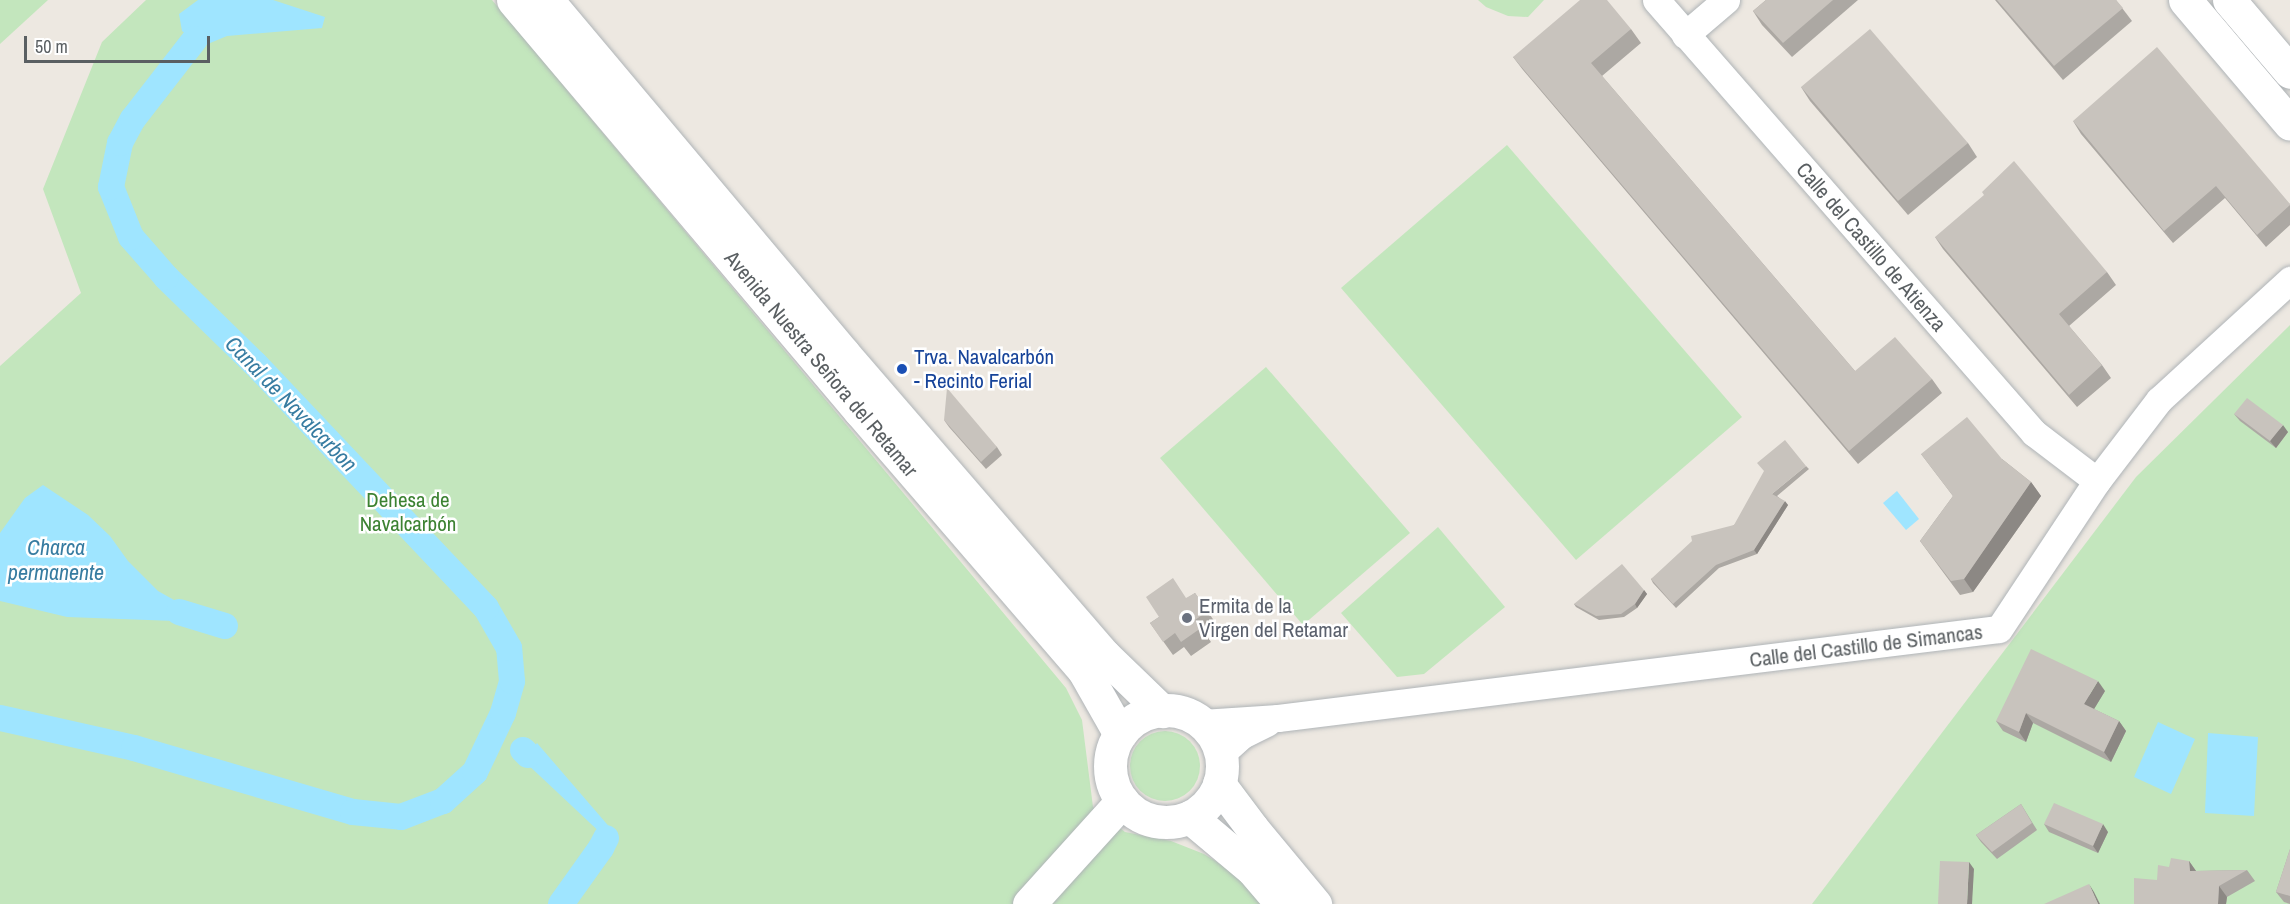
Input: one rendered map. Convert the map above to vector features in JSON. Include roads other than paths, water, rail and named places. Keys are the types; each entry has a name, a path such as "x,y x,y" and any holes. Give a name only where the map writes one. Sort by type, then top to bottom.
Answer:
{"street":[{"name":"Avenida Nuestra Señora del Retamar","path":"513,0 860,411 1083,669 1120,734"},
{"name":"Avenida Nuestra Señora del Retamar","path":"547,0 844,354 1073,619 1104,654 1162,711"},
{"name":"Calle del Castillo de Atienza","path":"1656,0 2034,433 2097,481"},
{"path":"1685,35 1726,0"},
{"path":"2185,0 2290,124"},
{"path":"2229,0 2290,72"},
{"name":"Calle del Castillo de Simancas","path":"1202,723 1278,718 1999,630 2097,481 2159,400 2290,280"},
{"path":"1220,769 1213,797 1190,817 1172,822 1153,821 1136,814 1122,801 1113,786 1110,768 1112,750 1120,734 1138,718 1162,711 1177,711 1202,723 1214,737 1220,769 1252,828 1315,904"},
{"name":"Calle del Castillo de Simancas","path":"1220,769 1242,735 1278,718"},
{"path":"1029,904 1122,801"},
{"path":"1190,817 1252,869 1282,904"}],"water":[{"path":"198,0 273,0 325,17 322,28 227,36 203,46 182,31 179,14"},
{"name":"Charca permanente","path":"43,485 88,515 110,536 128,561 158,591 183,605 175,621 67,617 0,601 0,533 25,498"},
{"path":"1897,491 1919,519 1906,530 1883,503"},
{"path":"2158,722 2195,739 2171,794 2134,777"},
{"path":"2208,733 2258,737 2254,816 2205,813"},
{"path":"537,743 612,830 606,838 524,761"}],"waterway":[{"name":"Canal de Navalcarbon","path":"0,718 134,748 353,812 401,817 443,801 475,772 503,713 512,681 509,648 486,608 255,364 166,277 131,237 111,187 120,143 133,119 195,39"},
{"path":"179,612 225,626"},
{"path":"523,750 528,755"},
{"path":"561,904 606,838"}],"place":[{"name":"Trva. Navalcarbón - Recinto Ferial","path":"902,369"},
{"name":"Ermita de la Virgen del Retamar","path":"1187,618"}],"park label":[{"name":"Dehesa de Navalcarbón","path":"408,512"}]}
